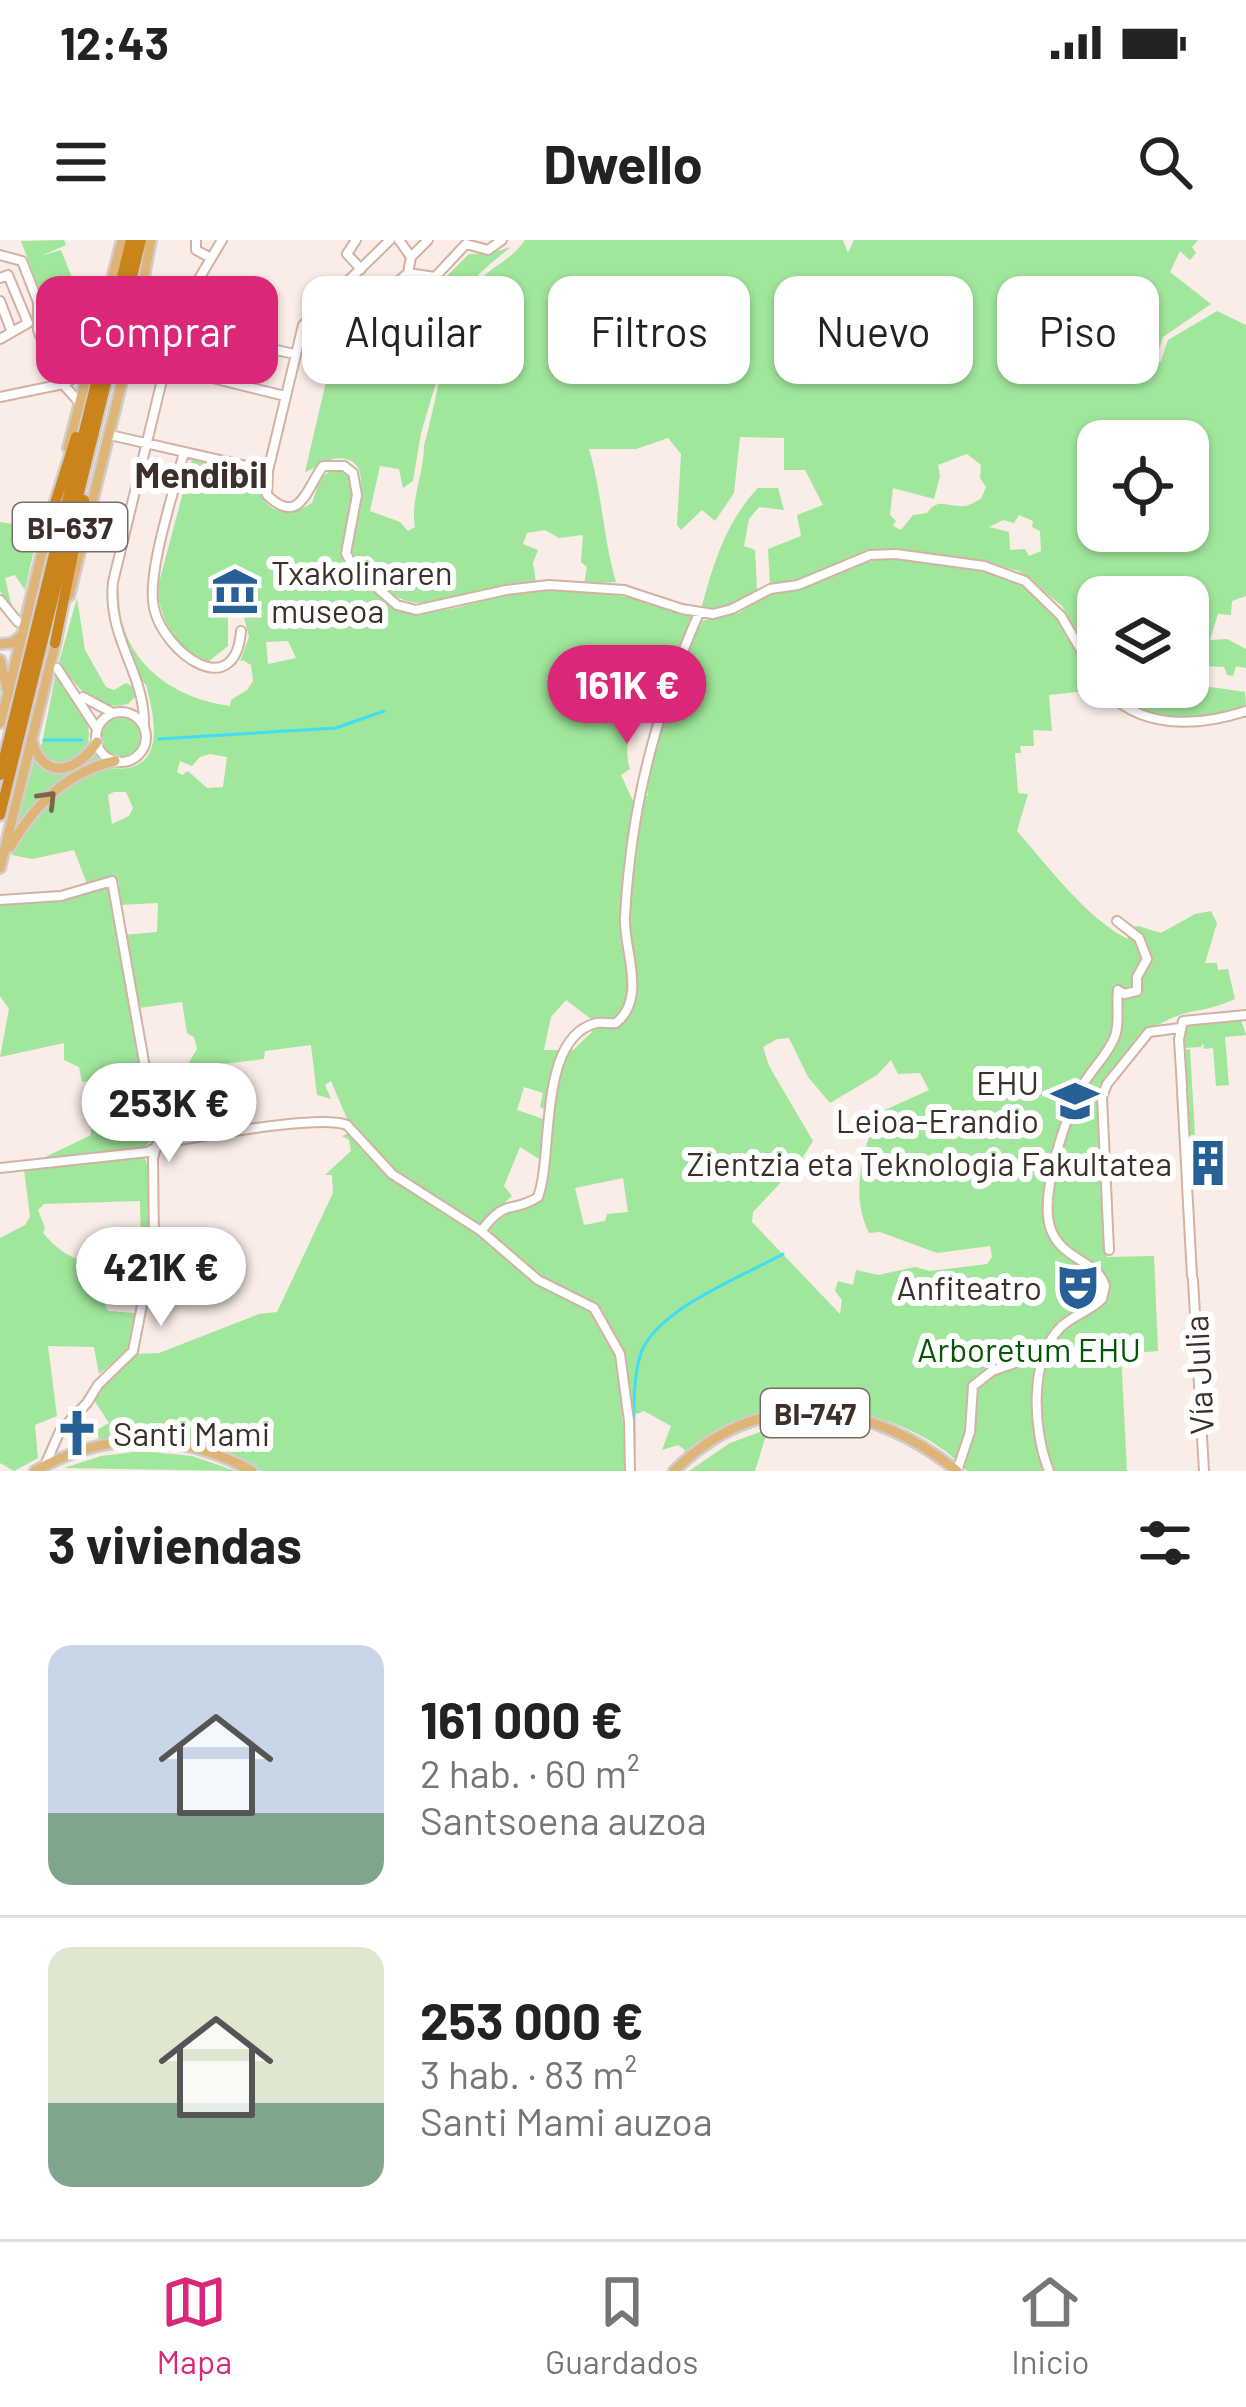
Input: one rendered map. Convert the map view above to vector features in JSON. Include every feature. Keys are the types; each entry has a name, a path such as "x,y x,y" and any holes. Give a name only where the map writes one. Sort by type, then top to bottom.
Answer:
{"highway":[{"name":"BI-637","path":"122,276 131,240"},
{"name":"BI-637","path":"131,276 140,240"},
{"path":"51,516 94,384"},
{"name":"BI-637","path":"0,775 97,384"},
{"name":"BI-637","path":"0,815 106,384"},
{"path":"55,644 106,384"},
{"path":"0,758 21,687"}],"main road":[{"path":"112,276 122,240"},
{"path":"1,865 110,435 152,240"},
{"path":"0,723 81,384"},
{"path":"0,644 21,636"},
{"path":"0,661 8,692"},
{"path":"32,740 40,760 54,768 86,759 97,742"},
{"path":"1,865 26,822 59,786 81,771 115,761"},
{"name":"BI-747","path":"679,1471 739,1433 802,1418 831,1418 877,1428 906,1440 952,1471"},
{"path":"42,1469 87,1448 155,1439 215,1452 252,1471"},
{"path":"42,1469 105,1449 143,1445 198,1452 242,1471"}],"street":[{"path":"196,240 196,250 212,258"},
{"path":"200,276 223,240"},
{"path":"356,240 347,254 361,268"},
{"path":"353,276 394,240 411,257"},
{"path":"404,276 411,257 428,240"},
{"path":"408,273 435,277 467,242 488,250 502,240"},
{"path":"0,255 22,261 36,305"},
{"path":"0,278 8,275 20,329"},
{"path":"0,301 20,329"},
{"path":"0,339 36,319"},
{"path":"302,331 266,495 278,506 289,507 305,499 323,466 344,466 353,473 357,495 346,553 353,567 397,605 416,610 549,585 622,586 699,613 732,609 770,589 798,585 870,554 896,554 984,566 1013,575 1036,590 1077,642"},
{"path":"278,350 295,354"},
{"path":"0,397 62,384 77,399"},
{"path":"57,668 97,729 103,754 115,761 139,755 147,741 139,689 110,606 160,384"},
{"path":"235,384 285,396"},
{"path":"110,435 268,471"},
{"path":"184,452 157,565 154,609 178,651 189,661 211,668 227,664 239,650 241,631"},
{"path":"1,600 18,622"},
{"path":"481,1232 505,1206 538,1197 551,1099 567,1044 593,1024 616,1023 624,1017 632,978 631,947 624,928 626,901 642,776 668,684 699,613"},
{"path":"126,712 136,702 139,689"},
{"path":"76,692 144,724"},
{"path":"1125,708 1156,719 1199,723 1246,711"},
{"path":"97,729 113,713"},
{"path":"0,900 49,898 112,881 157,1147 153,1158 154,1244 133,1351 60,1431 42,1469"},
{"path":"1049,1471 1036,1416 1046,1351 1061,1327 1102,1299 1105,1286 1098,1272 1058,1243 1048,1218 1050,1187 1081,1089 1116,1035 1118,990 1124,994 1137,991 1137,977 1148,959 1144,946 1117,921"},
{"path":"1109,1250 1102,1097 1107,1084 1148,1032 1180,1028 1190,1018 1246,1015"},
{"name":"Vía Julia","path":"1180,1028 1204,1471"},
{"path":"0,1168 148,1152 165,1142 312,1123 347,1125 378,1163 481,1232 538,1280 589,1304 603,1320 620,1354 630,1471"},
{"path":"952,1471 970,1432 971,1390 992,1370 1018,1362"}],"green space":[{"path":"64,240 66,245 41,256 61,250 71,276 36,276 36,281 21,241"},
{"path":"525,240 843,240 848,253 854,240 1198,240 1190,260 1180,251 1170,272 1211,304 1163,337 1159,349 1159,276 997,276 997,384 1159,384 1159,362 1168,340 1217,311 1246,325 1246,596 1232,601 1231,615 1218,614 1210,640 1227,639 1246,649 1246,668 1236,666 1233,676 1224,667 1209,666 1209,576 1077,576 1077,634 1062,606 1019,571 986,562 881,550 770,585 768,549 801,536 797,515 823,505 805,470 784,470 784,438 740,437 734,493 715,521 702,510 681,530 677,525 681,454 668,438 636,449 589,449 616,582 584,584 583,535 559,538 545,530 527,533 523,544 538,550 533,563 536,582 432,603 408,601 387,592 366,576 353,557 361,491 356,465 346,459 329,460 305,472 325,384 436,384 413,481 403,488 399,469 380,466 370,511 400,522 408,531 415,527 424,446 439,384 524,384 524,276 484,276","holes":["967,454 981,465 980,478 986,487 981,499 965,506 936,505 927,513 913,515 901,530 893,526 893,488 934,499 938,465","1019,515 1033,521 1032,527 1040,531 1041,551 1029,556 1025,549 1010,550 1009,532 989,527 1003,520 1014,523"]},
{"path":"511,247 478,276 447,276 469,254"},
{"name":"Arboretum EHU","path":"192,459 259,476 263,498 283,511 312,503 323,477 339,469 355,483 342,556 359,579 392,604 432,611 517,593 579,590 694,616 670,672 626,677 630,769 621,775 634,803 648,795 656,731 700,621 739,613 767,594 798,589 880,557 987,571 1021,582 1051,611 1075,647 1077,692 1049,695 1052,731 1033,730 1034,746 1020,746 1021,753 1015,753 1018,793 1028,794 1017,831 1083,905 1128,939 1126,928 1138,926 1161,933 1195,914 1211,911 1217,923 1205,963 1228,969 1235,999 1174,1017 1146,1033 1122,1057 1098,1100 1107,1257 1154,1256 1158,1351 1121,1354 1127,1471 967,1471 926,1438 900,1426 873,1416 816,1408 753,1420 681,1460 685,1450 678,1445 662,1450 671,1426 631,1409 625,1358 602,1309 539,1277 486,1232 387,1165 348,1121 331,1081 325,1085 331,1099 317,1095 311,1045 265,1051 264,1059 165,1071 188,1064 197,1049 194,1037 187,1033 182,1002 139,1008 123,935 157,932 158,903 119,905 119,882 87,884 74,850 32,859 12,855 26,830 61,793 100,770 140,763 152,746 146,685 131,663 118,623 117,580 129,642 163,681 195,697 230,706 253,681 251,665 240,662 249,637 242,609 252,604 244,577 220,583 228,612 228,646 209,661 179,643 163,614 157,590","holes":["288,641 296,658 268,664 266,642","200,757 227,757 223,787 207,788 188,771 177,772 180,761 192,766","126,792 133,808 129,816 112,824 108,795","566,1000 591,1019 592,1032 573,1050 544,1050 551,1017","789,1038 808,1077 830,1103 877,1075 891,1060 898,1074 920,1073 929,1090 878,1113 860,1173 863,1218 869,1233 880,1232 937,1253 990,1246 992,1257 987,1264 930,1271 915,1267 878,1275 856,1270 853,1285 838,1281 840,1314 752,1222 753,1212 800,1162 813,1141 769,1066 763,1047","524,1087 543,1093 540,1107 554,1114 552,1122 517,1110","520,1147 547,1164 544,1191 533,1206 515,1210 505,1202 512,1196 504,1186","623,1178 628,1212 607,1214 605,1221 584,1225 575,1188"]},
{"path":"758,488 778,488 784,510 759,507 749,519 744,546 755,550 757,590 728,607 701,610 729,530"},
{"path":"0,522 39,528 25,590 15,575 5,578 18,616 0,591"},
{"path":"77,598 85,650 106,687 114,690 126,683 135,688 135,697 128,704 96,701 59,662"},
{"path":"56,673 82,709 88,729 86,751 71,762 50,761 41,748"},
{"path":"1209,687 1245,692 1246,706 1209,716 1173,718 1139,709 1209,708"},
{"path":"121,718 135,724 141,738 135,752 121,758 107,752 101,738 107,724"},
{"path":"93,752 100,761 68,775 15,831 35,757 49,768 65,771"},
{"path":"110,885 141,1073 82,1082 79,1067 64,1060 64,1043 0,1057 9,1009 0,996 0,903 53,900"},
{"path":"1241,1020 1246,1035 1225,1037 1229,1085 1216,1086 1213,1048 1204,1049 1203,1043 1184,1048 1183,1029 1192,1022"},
{"path":"1190,1049 1195,1135 1189,1135 1184,1050"},
{"path":"150,1120 153,1139 142,1149 148,1167 149,1247 141,1246 140,1201 44,1204 38,1210 43,1233 57,1247 106,1266 101,1288 108,1311 135,1313 127,1351 99,1374 94,1347 48,1346 57,1416 35,1425 38,1458 14,1471 0,1463 0,1238 25,1225 30,1217 23,1162 37,1161 91,1135 91,1129"},
{"path":"349,1133 378,1166 478,1233 531,1279 593,1310 618,1356 626,1471 261,1471 222,1452 183,1441 99,1441 97,1430 109,1423 92,1397 134,1354 159,1353 259,1314 277,1312 333,1193 332,1175 325,1175 351,1151 349,1140 342,1136"},
{"path":"768,1429 755,1471 689,1471 730,1443"},
{"path":"142,1451 192,1456 236,1471 64,1468 101,1456"}],"waterway":[{"path":"159,739 336,728 384,711"},
{"path":"44,740 82,740"},
{"path":"633,1468 635,1383 648,1339 681,1309 783,1254"}],"place":[{"name":"Txakolinaren museoa","path":"235,591"},
{"name":"EHU Leioa-Erandio","path":"1075,1101"},
{"name":"Zientzia eta Teknologia Fakultatea","path":"1208,1163"},
{"name":"Anfiteatro","path":"1078,1287"},
{"name":"Santi Mami","path":"77,1433"}],"district":[{"name":"Mendibil","path":"201,473"}]}
